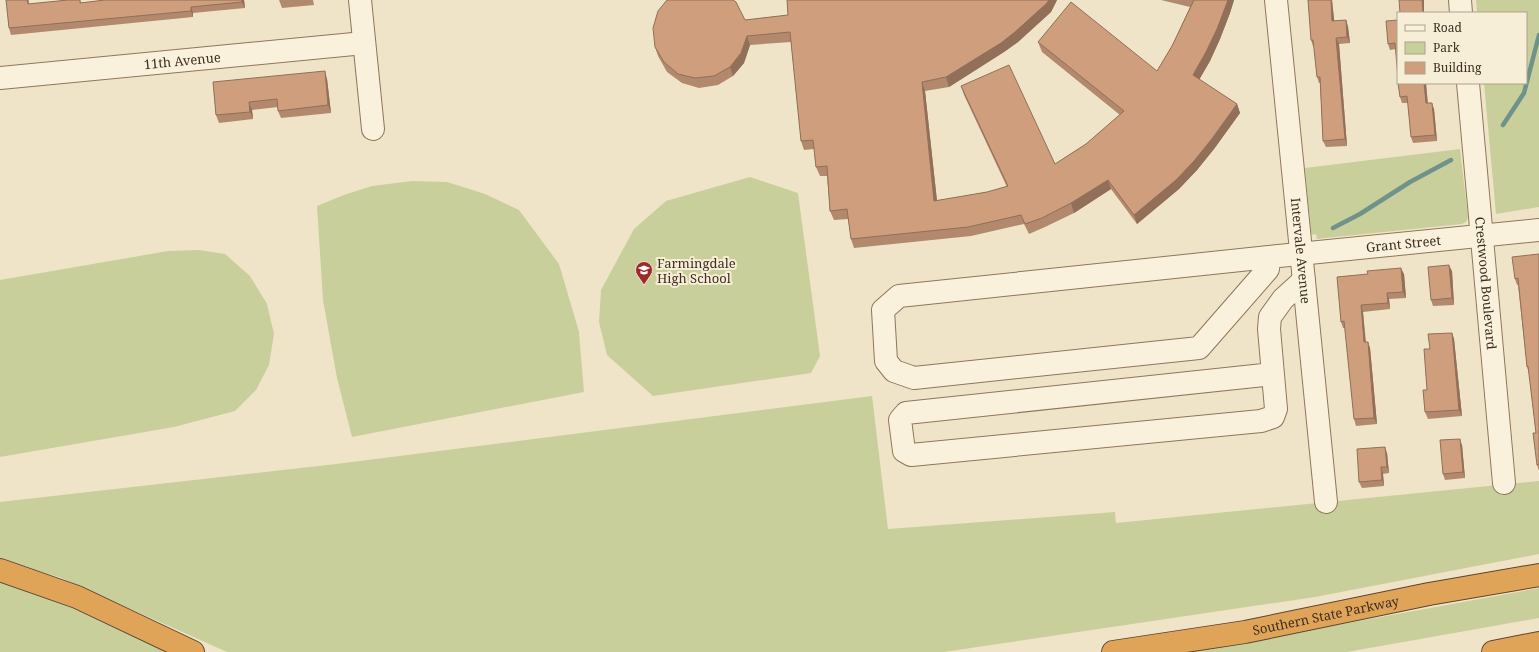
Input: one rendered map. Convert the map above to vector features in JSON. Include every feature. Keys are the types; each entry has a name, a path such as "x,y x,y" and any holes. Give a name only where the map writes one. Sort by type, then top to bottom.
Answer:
{"highway":[{"path":"0,570 77,597 192,652"},
{"name":"Southern State Parkway","path":"1113,652 1246,632 1429,594 1539,575"},
{"path":"1493,652 1539,643"}],"street":[{"path":"360,0 374,129"},
{"name":"Intervale Avenue","path":"1276,0 1326,502"},
{"path":"1460,0 1462,12"},
{"name":"11th Avenue","path":"0,78 364,43"},
{"name":"Crestwood Boulevard","path":"1468,84 1504,483"},
{"name":"Grant Street","path":"1269,257 1268,269 1199,348 914,378 894,371 886,361 883,310 899,296 1269,257 1539,230"},
{"path":"1272,374 906,413 900,420 904,451 911,455 1261,421 1273,417 1276,409 1268,329 1270,317 1282,299 1304,280"}],"green space":[{"path":"1476,0 1539,0 1539,207 1496,214 1484,84 1527,84 1527,12 1477,12"},
{"path":"1460,149 1468,217 1466,222 1462,224 1316,239 1317,236 1315,234 1312,235 1305,168"},
{"path":"750,177 798,193 820,356 811,373 653,396 607,355 599,322 601,290 634,229 666,201"},
{"path":"412,181 447,182 485,194 519,210 559,264 579,332 584,392 352,437 337,378 323,300 317,206 372,186"},
{"path":"199,250 225,254 250,276 267,304 274,334 269,365 256,390 235,411 174,427 0,457 0,280 168,251"},
{"path":"872,396 888,529 1115,512 1116,523 1539,481 1539,554 1315,597 944,652 227,652 59,577 0,561 0,502 336,464"},
{"path":"0,582 26,589 99,615 176,652 0,652"},
{"path":"1539,588 1539,618 1347,652 1160,652 1293,633"}],"building":[{"path":"6,0 27,0 28,4 68,0 80,0 80,3 105,0 242,0 242,2 191,7 191,11 9,28"},
{"path":"667,0 733,0 736,2 745,20 788,15 787,0 1049,0 1001,43 946,77 922,82 934,201 987,192 1008,186 961,86 1009,65 1055,164 1086,144 1124,111 1038,42 1071,2 1157,71 1172,46 1194,0 1228,0 1217,29 1193,75 1237,104 1194,161 1176,180 1134,215 1108,180 1071,203 1042,218 1025,224 1021,215 968,227 851,239 847,209 830,211 827,166 816,167 813,140 801,141 790,32 747,36 741,53 730,67 714,76 695,78 678,74 664,62 655,47 653,28 658,11"},
{"path":"1308,0 1331,0 1332,21 1346,20 1347,37 1336,38 1345,139 1323,141 1320,77 1317,77 1313,40 1311,40"},
{"path":"1399,0 1422,0 1423,12 1400,12"},
{"path":"1397,20 1397,66 1395,43 1388,44 1386,21"},
{"path":"325,71 328,105 278,111 277,99 249,102 250,112 216,115 213,82"},
{"path":"1398,84 1424,84 1426,103 1432,103 1435,135 1411,137 1407,96 1400,97"},
{"path":"1539,254 1539,464 1537,465 1533,433 1536,433 1528,366 1527,367 1518,278 1515,279 1512,257"},
{"path":"1449,265 1452,298 1431,300 1428,267"},
{"path":"1401,268 1403,292 1387,293 1388,303 1361,305 1364,342 1368,342 1374,418 1354,419 1344,321 1341,322 1337,277 1368,274 1367,271"},
{"path":"1452,333 1459,410 1425,412 1423,390 1427,390 1424,349 1430,349 1428,334"},
{"path":"1460,439 1463,472 1443,474 1440,440"},
{"path":"1385,447 1387,467 1381,467 1382,480 1359,482 1357,449"}],"waterway":[{"path":"1527,81 1539,35"},
{"path":"1503,125 1524,93 1526,84"},
{"path":"1333,228 1360,214 1410,182 1451,160"}],"place":[{"name":"Farmingdale High School","path":"644,285"}]}
